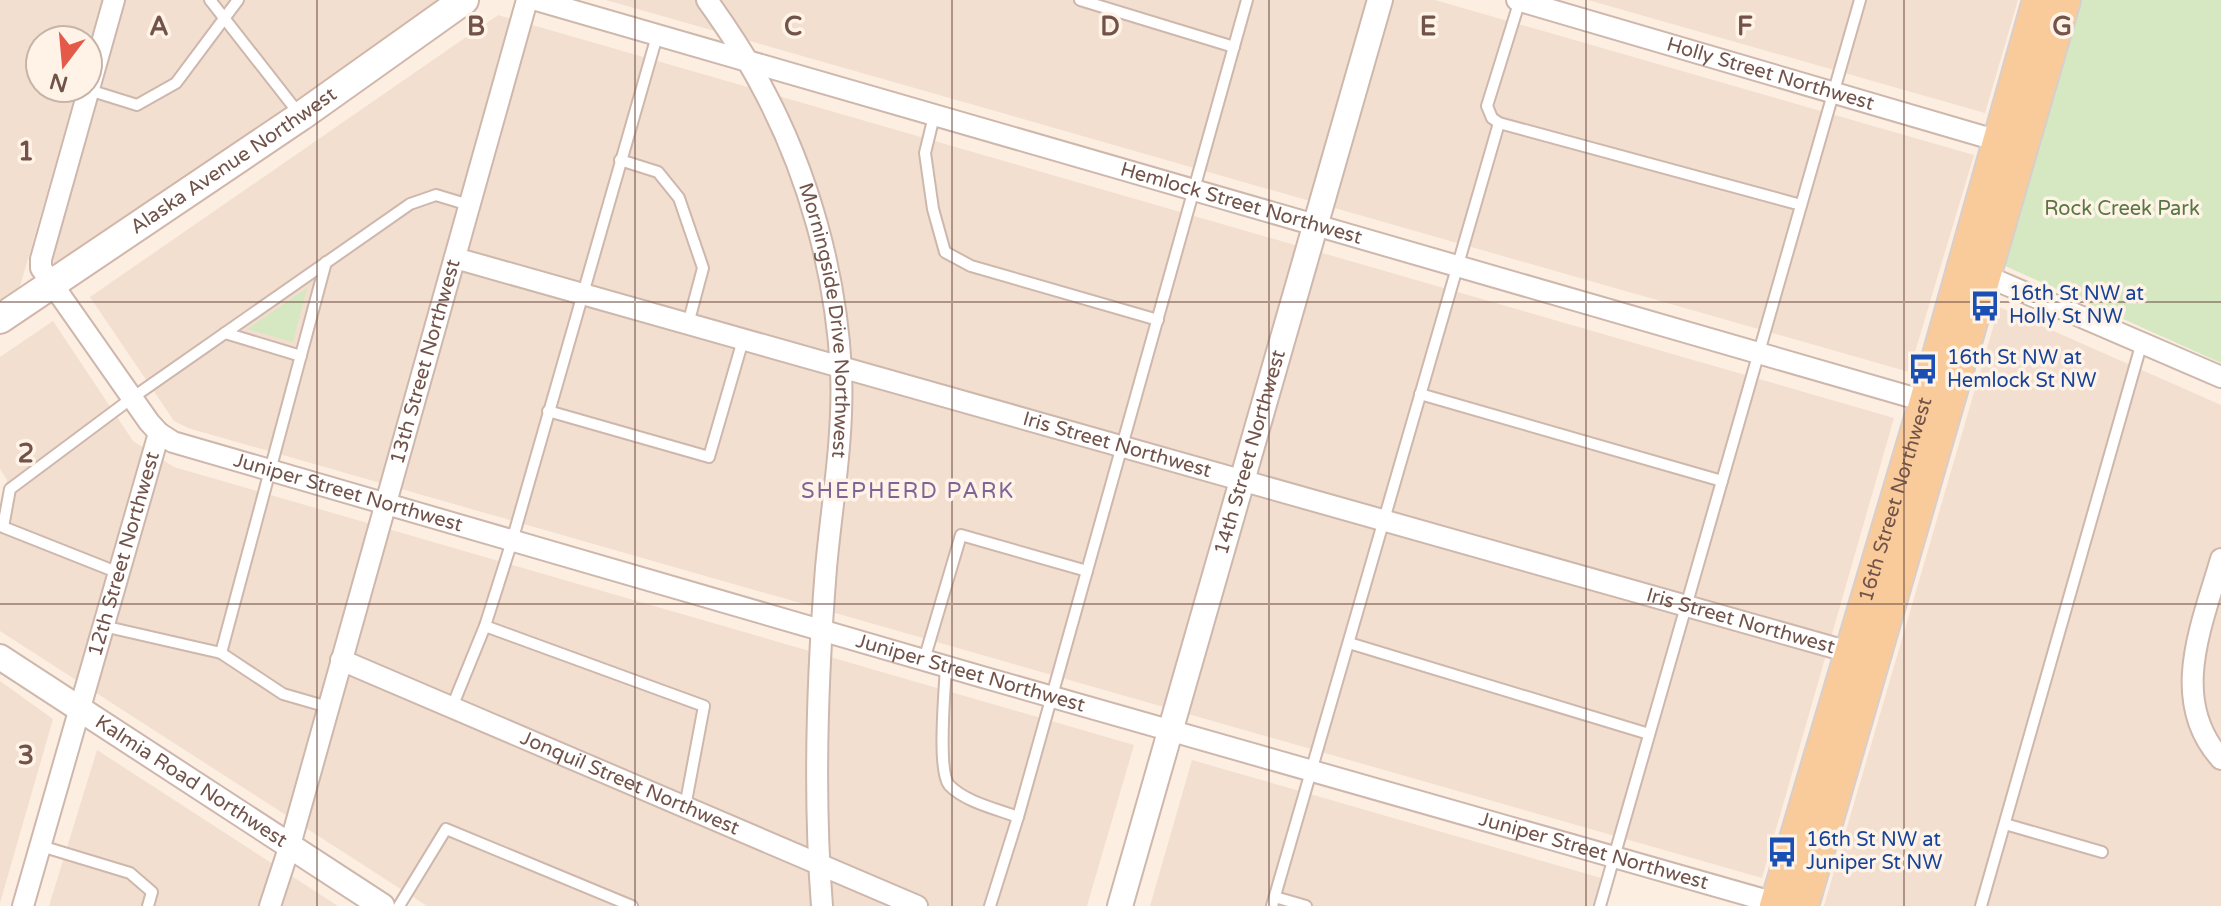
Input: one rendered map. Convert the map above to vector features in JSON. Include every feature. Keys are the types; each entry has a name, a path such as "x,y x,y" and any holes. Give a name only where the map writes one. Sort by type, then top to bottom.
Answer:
{"main road":[{"name":"Alaska Avenue Northwest","path":"0,319 301,116 464,0"},
{"name":"16th Street Northwest","path":"2011,144 2038,0"},
{"name":"16th Street Northwest","path":"1785,905 1862,655 2011,144 2065,0"}],"street":[{"name":"12th Street Northwest","path":"104,36 114,0"},
{"name":"13th Street Northwest","path":"270,906 290,845 527,0"},
{"name":"Hemlock Street Northwest","path":"536,0 1936,404"},
{"name":"Morningside Drive Northwest","path":"707,0 749,63 784,131 808,198 826,270 841,368 840,452 816,726 822,906"},
{"name":"14th Street Northwest","path":"1120,906 1380,0"},
{"name":"Holly Street Northwest","path":"1519,0 2011,144"},
{"name":"12th Street Northwest","path":"23,906 159,433 41,268 85,104"},
{"name":"Iris Street Northwest","path":"455,258 1862,655"},
{"path":"1974,272 2221,377"},
{"name":"Juniper Street Northwest","path":"159,433 181,445 270,471 1785,905"},
{"path":"2221,559 2196,644 2191,675 2194,707 2200,727 2221,759"},
{"name":"Kalmia Road Northwest","path":"0,657 382,906"},
{"name":"Jonquil Street Northwest","path":"341,660 917,906"}],"lane":[{"path":"210,0 301,116"},
{"path":"104,95 137,105 176,83 238,0"},
{"path":"1080,0 1234,47"},
{"path":"990,906 1018,817 1247,0"},
{"path":"1519,0 1487,106 1492,118 1499,123 1801,205"},
{"path":"1600,906 1860,0"},
{"path":"452,707 485,626 512,541 657,36"},
{"path":"934,116 925,153 933,209 945,252 971,266 1158,320"},
{"path":"1306,906 1274,901 1499,123"},
{"path":"620,160 658,172 679,198 703,268 688,324"},
{"path":"119,573 3,527 10,489 132,398 410,204 436,195 469,205"},
{"path":"221,653 326,262"},
{"path":"225,333 301,356"},
{"path":"548,411 709,457 743,340"},
{"path":"1981,906 2142,342"},
{"path":"1420,394 1722,481"},
{"path":"924,660 961,535 1087,571"},
{"path":"103,626 221,653 283,694 328,707"},
{"path":"485,626 704,706 685,807"},
{"path":"1349,643 1649,734"},
{"path":"946,666 942,767 948,784 967,797 1018,817"},
{"path":"2005,824 2102,852"},
{"path":"399,906 446,829 632,906"},
{"path":"41,846 130,873 152,892 148,906"}],"shaded area":[{"path":"0,0 102,0 95,24 24,24 24,104 72,104 19,290 0,303"},
{"path":"124,0 446,0 55,267 51,252 94,104 104,104 104,69"},
{"path":"606,0 1435,0 1974,155 1909,372"},
{"path":"1588,0 2018,0 1985,113"},
{"path":"498,15 1894,418 1762,878 188,428 174,421 90,297"},
{"path":"1999,307 2221,405 2221,906 1824,906"},
{"path":"53,321 133,441 174,467 1134,745 1087,906 427,906 0,631 0,517 7,480 0,469 0,357"},
{"path":"0,681 53,719 0,903"},
{"path":"97,750 338,906 49,906"},
{"path":"1192,760 1601,878 1593,906 1150,906"}],"green space":[{"name":"Rock Creek Park","path":"2077,0 2221,0 2221,363 2003,265"},
{"path":"307,288 293,342 247,329"}],"place":[{"name":"16th St NW at Holly St NW","path":"1985,306"},
{"name":"16th St NW at Hemlock St NW","path":"1923,369"},
{"name":"16th St NW at Juniper St NW","path":"1782,852"}],"district":[{"name":"SHEPHERD PARK","path":"908,491"}]}
